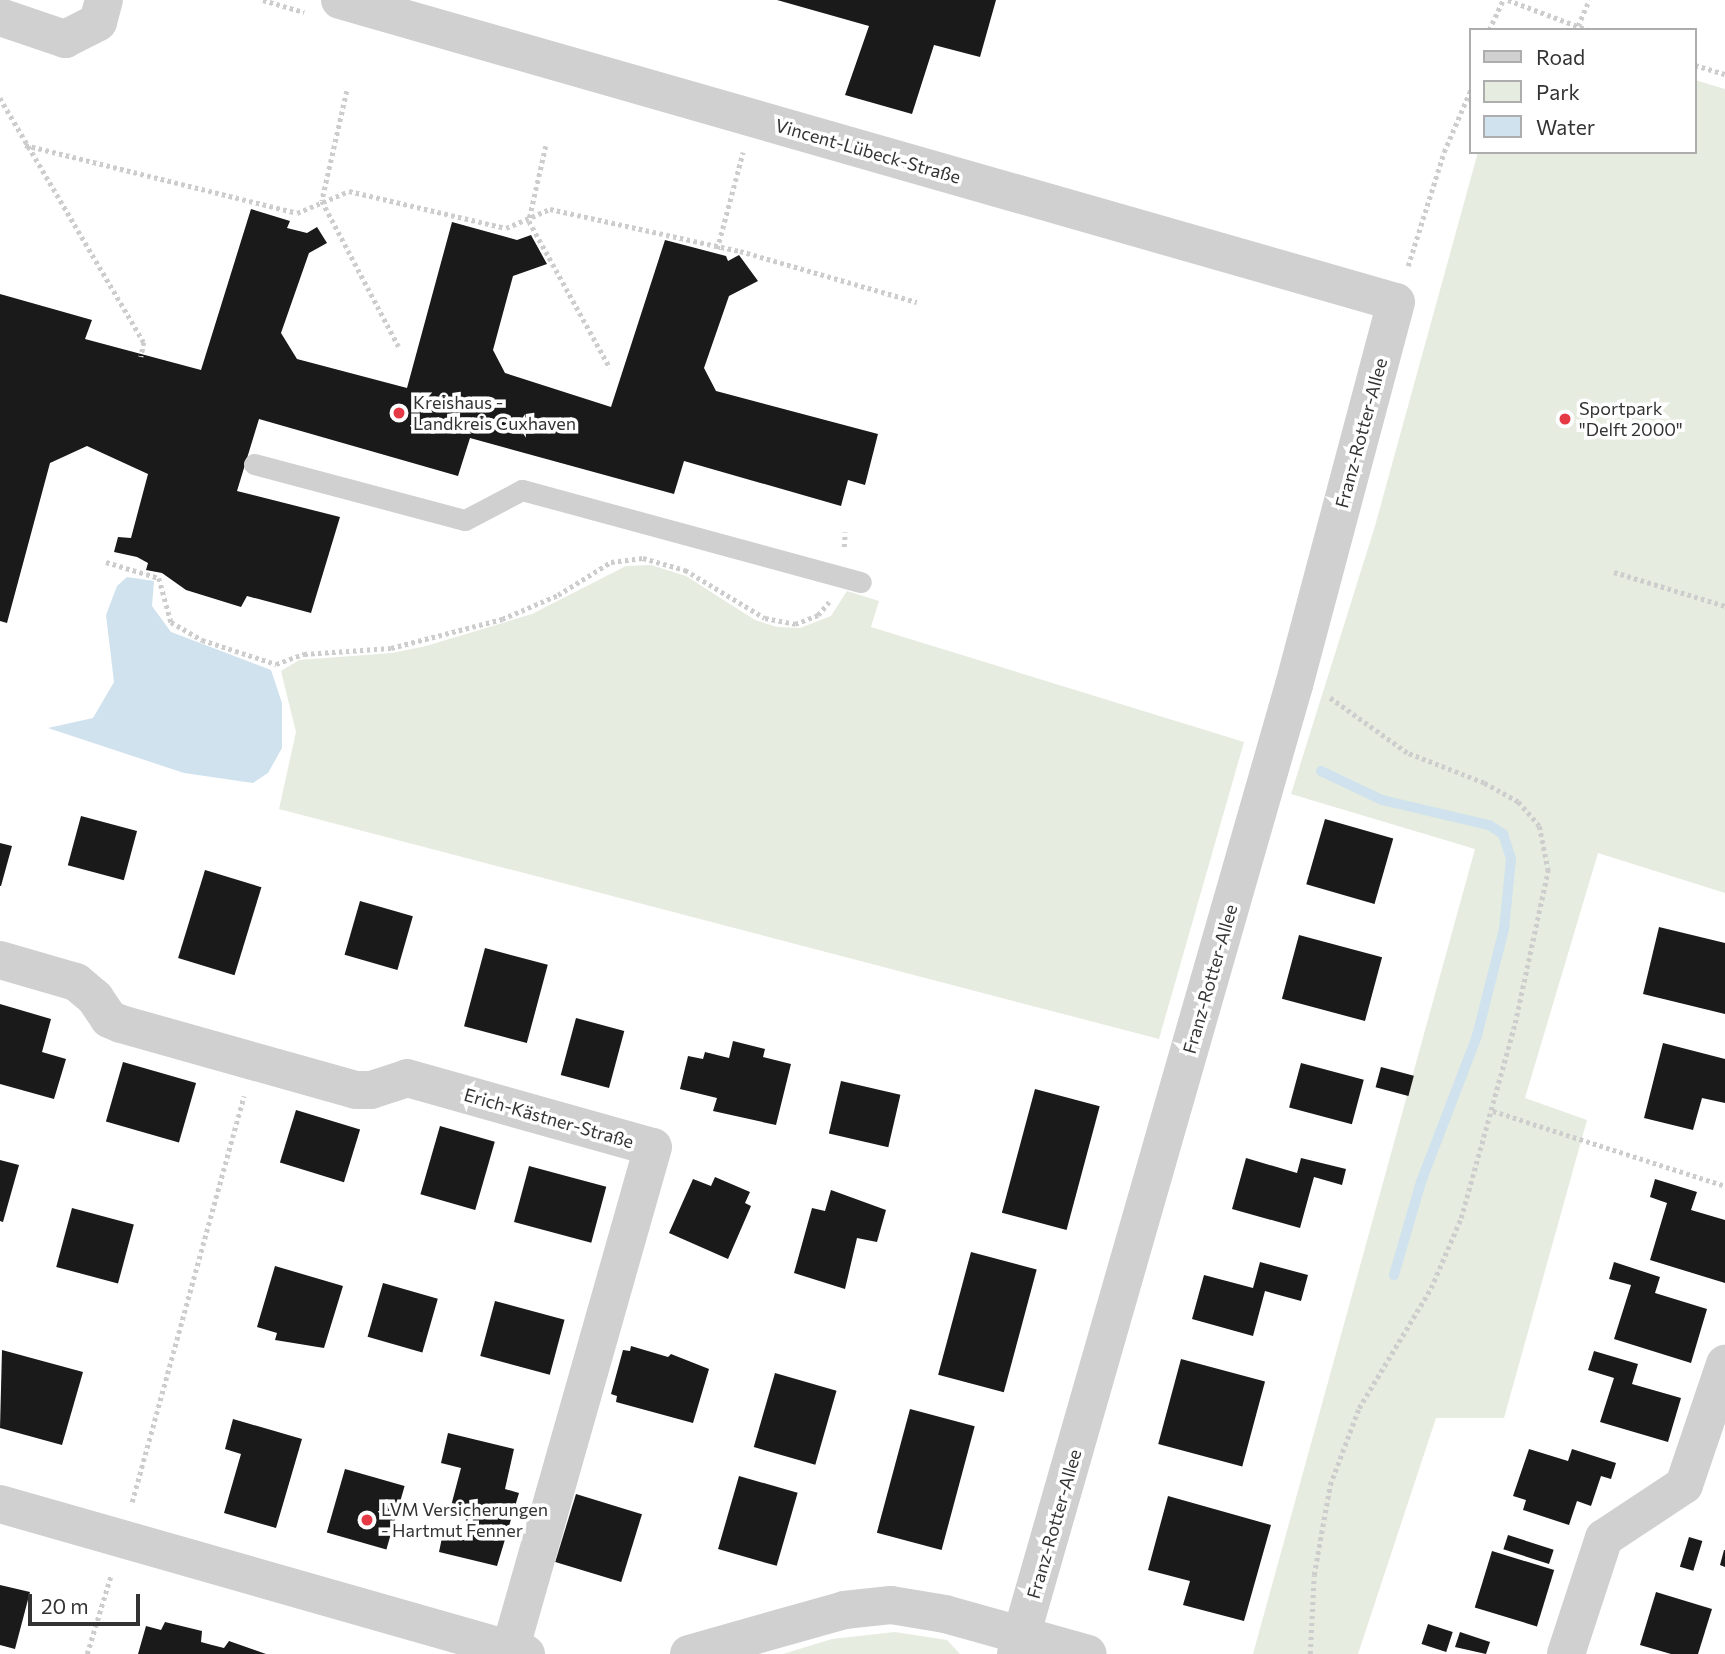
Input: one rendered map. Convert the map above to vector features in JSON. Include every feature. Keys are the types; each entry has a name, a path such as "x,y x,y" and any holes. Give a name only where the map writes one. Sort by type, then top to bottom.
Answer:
{"street":[{"path":"0,17 65,38 98,22 104,0"},
{"name":"Vincent-Lübeck-Straße","path":"326,7 1396,302"},
{"name":"Franz-Rotter-Allee","path":"1018,1645 1294,685 1396,302"},
{"name":"Erich-Kästner-Straße","path":"0,960 76,982 95,998 109,1019 121,1024 356,1090 371,1090 407,1078 653,1147 515,1653"},
{"path":"1566,1654 1604,1538 1684,1485 1725,1364"},
{"path":"0,1504 515,1653"},
{"path":"689,1654 844,1610 891,1605 1018,1645 1088,1654"}],"lane":[{"path":"254,464 465,520 522,490 861,582"}],"path":[{"path":"262,0 326,7"},
{"path":"1490,28 1503,0"},
{"path":"1508,0 1583,28"},
{"path":"1578,26 1589,0"},
{"path":"1697,66 1725,74"},
{"path":"347,91 322,201 400,349"},
{"path":"1396,302 1444,152 1470,91"},
{"path":"0,98 25,145 144,342 141,357"},
{"path":"25,145 297,213 349,191 506,228 550,209 717,249 740,251 918,302"},
{"path":"546,146 529,220 610,368"},
{"path":"717,249 730,197"},
{"path":"106,562 159,578 172,622 202,640 276,664 304,654 391,648 502,619 558,595 611,562 643,558 685,570 765,618 794,624 818,615 832,599 838,576"},
{"path":"1614,572 1725,606"},
{"path":"1294,685 1322,692 1407,753 1503,792 1531,814 1539,827 1548,854 1544,903 1493,1111 1443,1265 1368,1390 1340,1454 1318,1548 1310,1654"},
{"path":"87,1654 122,1539 253,1059"},
{"path":"1493,1111 1725,1186"}],"green space":[{"path":"1697,81 1725,89 1725,893 1598,853 1525,1098 1587,1120 1504,1418 1436,1418 1358,1654 1253,1654 1475,849 1291,794 1375,526 1477,154 1697,154"},
{"path":"651,565 686,576 755,620 777,627 800,628 831,616 847,591 879,601 871,627 1244,742 1159,1039 279,809 296,732 281,671 299,660 392,653 426,646 532,614 626,566"},
{"path":"895,1632 947,1640 960,1654 783,1654 832,1639"}],"water":[{"path":"127,577 154,581 152,606 171,632 271,670 282,703 282,748 268,773 253,783 184,773 48,728 93,718 114,682 106,615 117,586"}],"building":[{"path":"777,0 996,0 980,57 934,45 912,114 845,95 869,26"},
{"name":"Kreishaus - Landkreis Cuxhaven","path":"251,209 290,221 287,228 307,233 317,227 327,243 309,253 281,333 297,359 407,388 452,222 517,240 531,235 547,264 513,276 493,350 505,373 611,407 665,240 726,256 728,261 739,255 758,281 729,296 704,368 716,391 878,434 865,485 848,480 841,506 684,461 674,494 470,438 458,476 259,419 237,491 340,517 311,613 247,596 241,607 186,590 162,573 146,570 148,563 137,557 114,552 118,537 131,538 148,474 87,446 50,463 7,623 0,621 0,294 92,320 85,339 201,370"},
{"path":"81,816 137,831 124,880 68,865"},
{"path":"1325,819 1393,839 1375,904 1306,884"},
{"path":"0,843 12,846 1,886 0,886"},
{"path":"205,870 261,887 235,975 178,958"},
{"path":"360,901 413,916 397,970 345,955"},
{"path":"1659,927 1725,943 1725,1014 1643,994"},
{"path":"1299,935 1382,957 1365,1021 1282,999"},
{"path":"485,948 548,965 527,1043 464,1026"},
{"path":"0,1004 51,1019 42,1052 66,1059 54,1099 0,1084"},
{"path":"576,1018 624,1031 609,1088 561,1075"},
{"path":"733,1041 765,1049 763,1057 791,1064 776,1125 713,1111 717,1098 680,1089 688,1056 703,1059 705,1052 729,1058"},
{"path":"1663,1043 1725,1059 1725,1103 1702,1098 1693,1130 1644,1118"},
{"path":"123,1062 196,1083 179,1143 106,1122"},
{"path":"1301,1063 1364,1080 1352,1124 1289,1107"},
{"path":"1381,1067 1414,1076 1408,1096 1376,1087"},
{"path":"841,1081 900,1095 888,1147 829,1134"},
{"path":"1035,1089 1100,1106 1067,1230 1002,1213"},
{"path":"296,1110 360,1130 344,1182 280,1163"},
{"path":"440,1126 495,1142 475,1210 420,1194"},
{"path":"1246,1158 1297,1173 1301,1158 1346,1169 1342,1185 1314,1177 1300,1228 1232,1209"},
{"path":"0,1160 19,1165 3,1222 0,1221"},
{"path":"529,1166 606,1187 591,1243 514,1222"},
{"path":"715,1177 750,1192 745,1203 751,1206 728,1259 669,1233 693,1179 711,1186"},
{"path":"1655,1179 1697,1192 1691,1210 1725,1220 1725,1283 1650,1260 1667,1203 1650,1197"},
{"path":"831,1190 886,1210 877,1242 857,1238 845,1289 794,1273 812,1208 825,1211"},
{"path":"72,1208 134,1225 118,1283 56,1267"},
{"path":"971,1252 1037,1270 1004,1392 938,1375"},
{"path":"1260,1262 1308,1275 1301,1301 1265,1291 1253,1336 1192,1319 1204,1275 1253,1288"},
{"path":"1614,1262 1660,1277 1655,1293 1707,1309 1691,1363 1614,1339 1631,1285 1609,1279"},
{"path":"275,1266 343,1286 324,1348 275,1340 277,1333 257,1327"},
{"path":"383,1283 438,1299 422,1353 368,1337"},
{"path":"495,1301 565,1320 550,1375 480,1356"},
{"path":"631,1346 668,1357 671,1354 709,1369 693,1423 616,1402 617,1396 611,1394 623,1350 630,1351"},
{"path":"2,1350 83,1372 62,1445 0,1428"},
{"path":"1594,1351 1638,1364 1632,1384 1681,1398 1668,1442 1600,1422 1614,1378 1588,1370"},
{"path":"1181,1359 1265,1382 1242,1467 1158,1444"},
{"path":"775,1373 837,1391 815,1465 754,1447"},
{"path":"910,1409 975,1426 942,1550 877,1533"},
{"path":"233,1419 302,1439 276,1528 224,1513 241,1454 225,1449"},
{"path":"448,1433 514,1449 505,1489 519,1493 497,1566 439,1552 444,1528 463,1533 468,1510 451,1506 461,1468 441,1463"},
{"path":"1529,1449 1568,1461 1572,1449 1616,1463 1611,1479 1601,1476 1591,1506 1577,1501 1569,1525 1523,1510 1526,1500 1513,1496"},
{"path":"345,1469 405,1486 386,1550 327,1532"},
{"path":"739,1476 798,1493 777,1566 718,1549"},
{"path":"576,1494 642,1514 621,1582 555,1562"},
{"path":"1168,1496 1271,1525 1244,1621 1183,1605 1190,1581 1148,1570"},
{"path":"1508,1535 1554,1550 1549,1564 1503,1549"},
{"path":"1689,1537 1702,1541 1693,1571 1680,1567"},
{"path":"1725,1550 1725,1567 1720,1565"},
{"path":"1492,1551 1554,1570 1537,1626 1475,1607"},
{"path":"0,1585 30,1592 15,1649 0,1645"},
{"path":"1656,1592 1712,1609 1698,1654 1671,1654 1640,1645"},
{"path":"165,1622 202,1631 201,1642 224,1648 229,1641 266,1654 138,1654 146,1626 161,1630"},
{"path":"1428,1624 1453,1632 1446,1652 1422,1644"},
{"path":"1460,1632 1490,1642 1486,1654 1455,1647"}],"waterway":[{"path":"1321,771 1382,800 1489,825 1503,834 1511,859 1504,929 1477,1036 1421,1182 1394,1275"}],"place":[{"name":"Kreishaus - Landkreis Cuxhaven","path":"399,413"},
{"name":"Sportpark \"Delft 2000\"","path":"1565,419"},
{"name":"LVM Versicherungen - Hartmut Fenner","path":"367,1520"}]}
